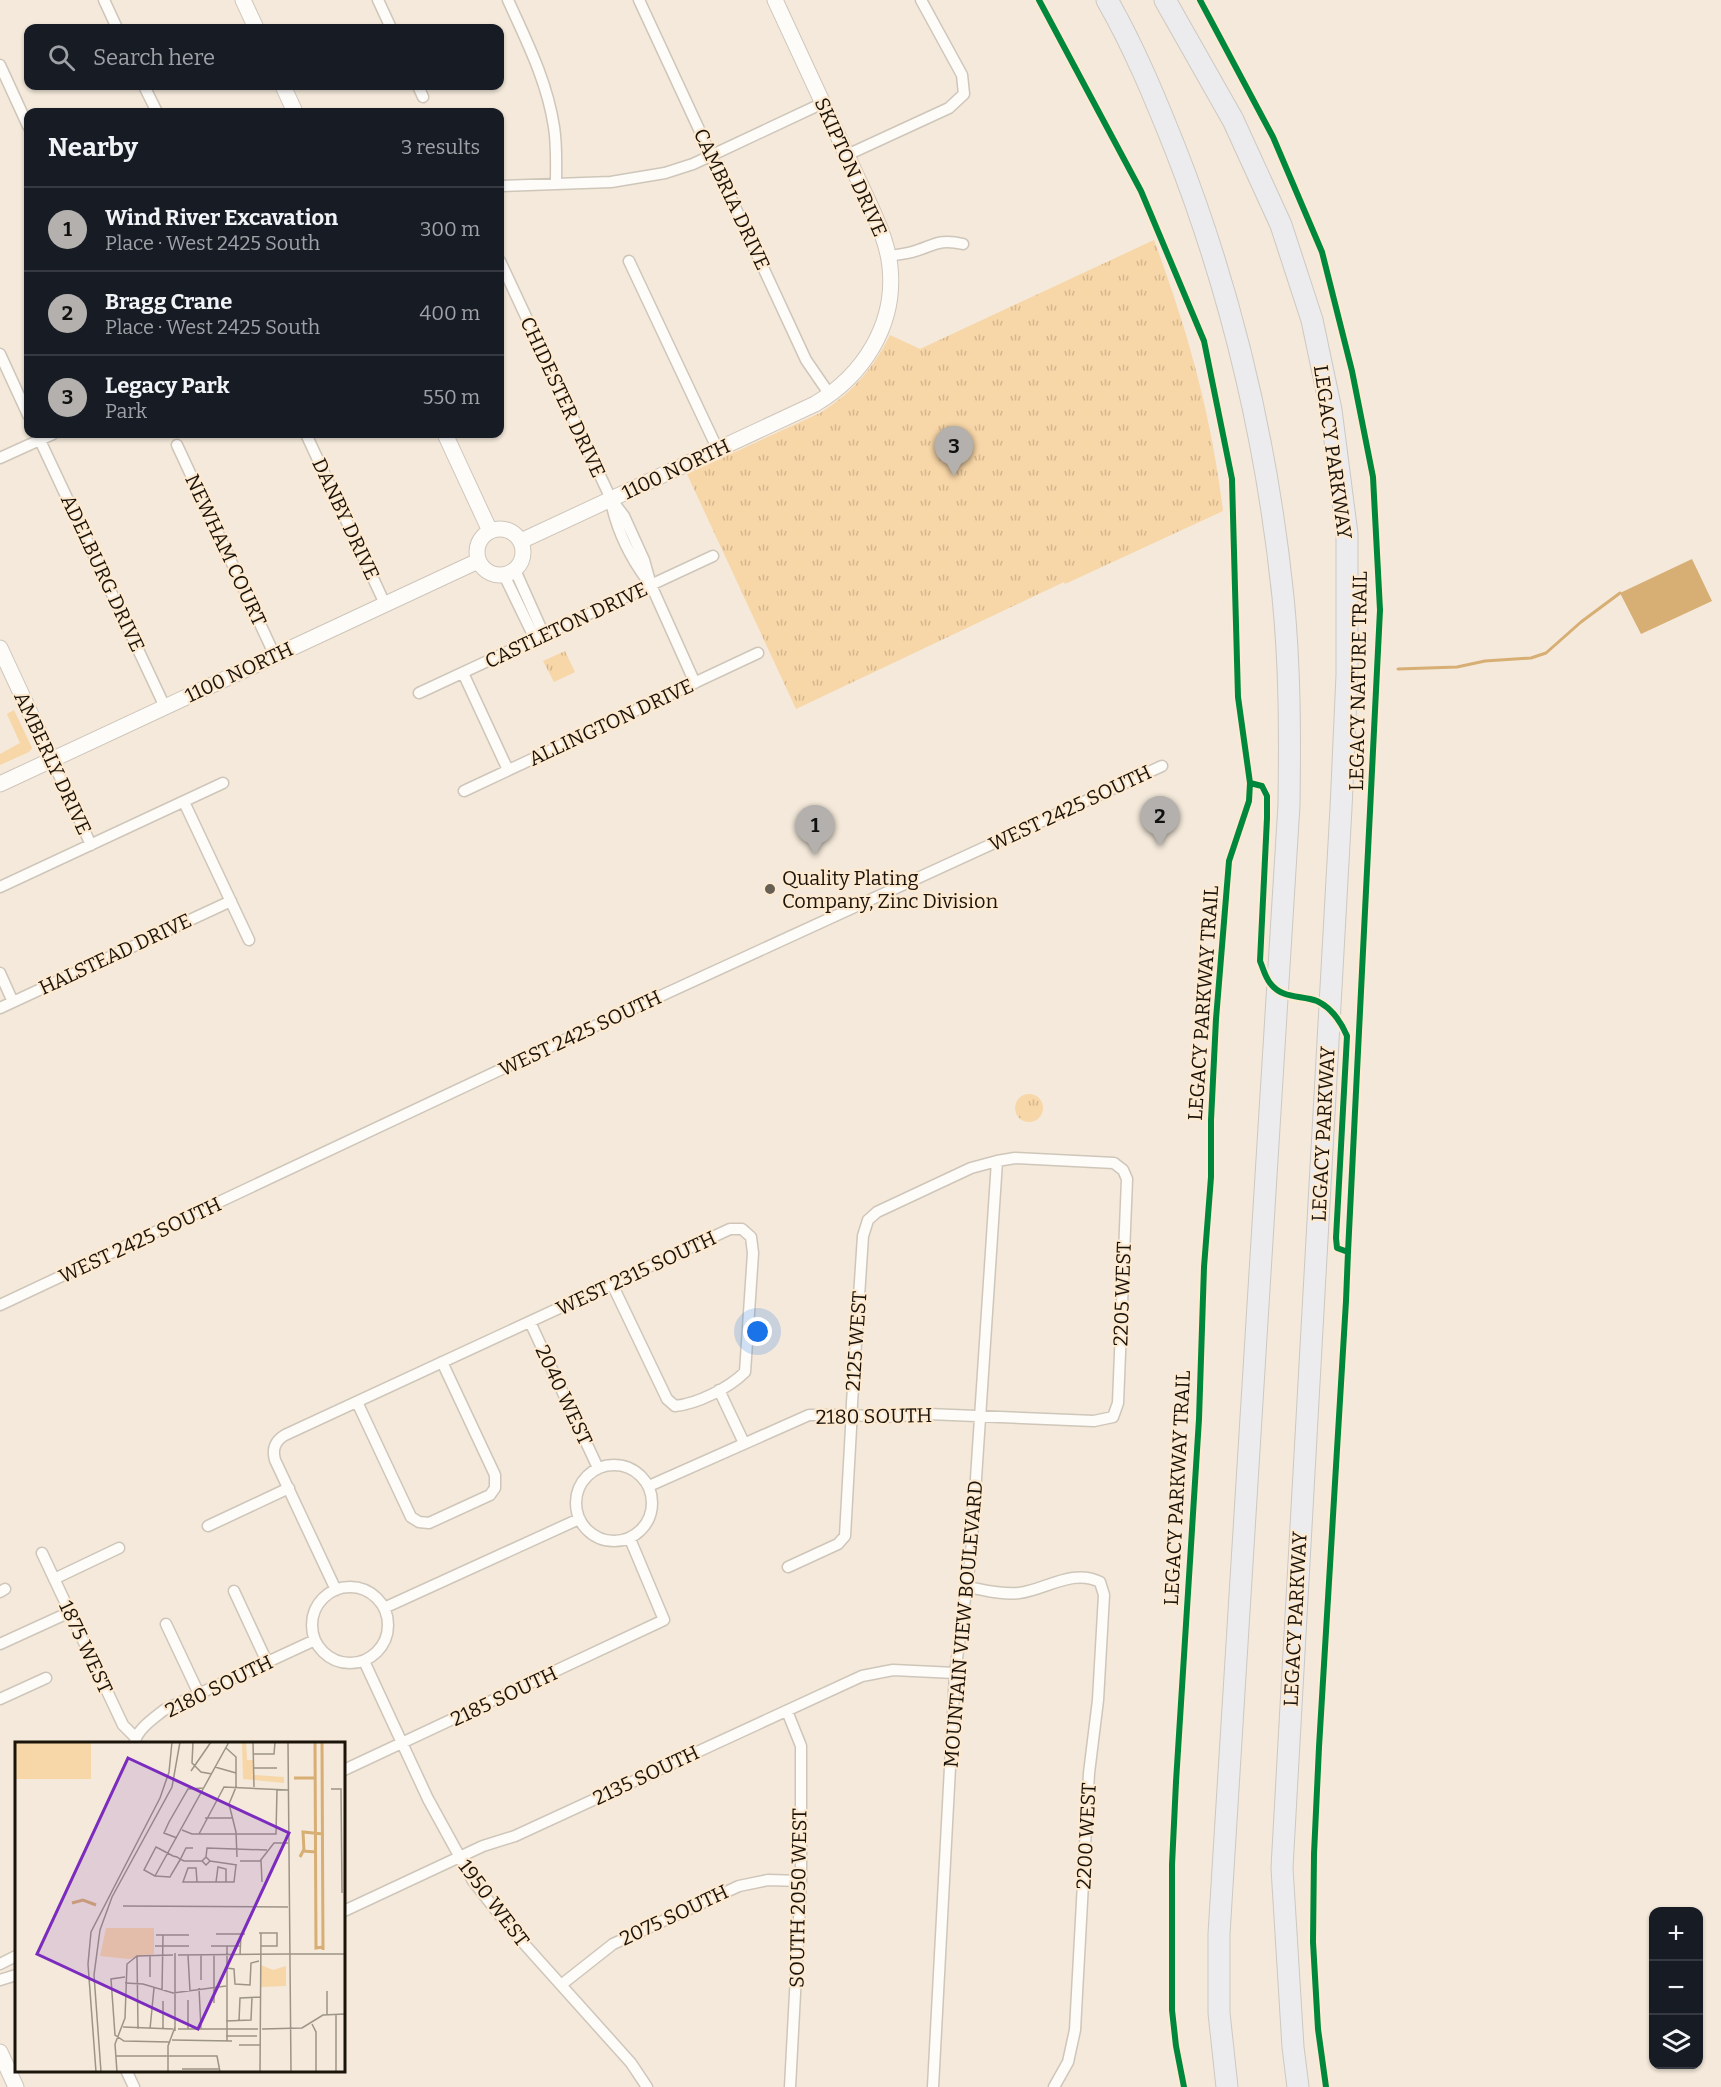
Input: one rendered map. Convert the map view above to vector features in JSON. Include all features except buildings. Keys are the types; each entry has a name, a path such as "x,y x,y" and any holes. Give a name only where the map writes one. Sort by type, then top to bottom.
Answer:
{"highway":[{"path":"1107,0 1164,122 1193,193 1229,303 1265,465 1283,597 1288,670 1289,805 1219,1934 1219,2013 1227,2087"},
{"name":"LEGACY PARKWAY","path":"1165,0 1233,120 1281,225 1312,321 1331,410 1347,534 1347,675 1341,808 1282,1868 1293,2047 1298,2087"}],"street":[{"path":"104,0 115,24"},
{"path":"243,0 254,24"},
{"path":"378,0 389,24"},
{"path":"508,0 539,67 547,91 556,139 556,183"},
{"name":"CAMBRIA DRIVE","path":"639,0 806,360 830,395"},
{"name":"SKIPTON DRIVE","path":"775,0 875,216 888,256 889,299 878,338 856,371 830,395"},
{"path":"847,155 949,108 964,94 962,75 921,0"},
{"path":"0,65 24,117"},
{"path":"146,90 155,108"},
{"path":"285,90 293,108"},
{"path":"420,90 423,97"},
{"path":"504,186 611,182 648,177 693,164 823,103"},
{"path":"888,256 913,252 944,241 963,244"},
{"path":"629,261 718,450"},
{"name":"CHIDESTER DRIVE","path":"504,270 611,500 624,516 644,560 651,585 695,683"},
{"path":"0,354 24,405"},
{"name":"1100 NORTH","path":"521,542 807,408 830,395"},
{"path":"0,458 37,438"},
{"name":"ADELBURG DRIVE","path":"39,438 165,707"},
{"name":"DANBY DRIVE","path":"308,438 385,604"},
{"path":"447,438 490,531"},
{"name":"NEWHAM COURT","path":"177,445 275,656"},
{"path":"508,530 521,542 523,557 509,573 491,574 485,571 478,561 476,554 478,543 490,531 508,530"},
{"name":"CASTLETON DRIVE","path":"419,693 713,556"},
{"name":"1100 NORTH","path":"0,784 478,561"},
{"path":"509,573 539,637"},
{"name":"AMBERLY DRIVE","path":"0,648 91,845"},
{"name":"ALLINGTON DRIVE","path":"464,791 759,653"},
{"path":"463,673 508,770"},
{"name":"WEST 2425 SOUTH","path":"0,1305 520,1060 1162,766"},
{"path":"0,888 223,783"},
{"path":"184,802 249,940"},
{"name":"HALSTEAD DRIVE","path":"0,1008 231,901"},
{"path":"0,973 13,1002"},
{"name":"2205 WEST","path":"997,1161 1015,1158 1114,1163 1123,1170 1127,1179 1118,1404 1113,1418"},
{"name":"2125 WEST","path":"788,1567 838,1544 845,1536 863,1236 868,1220 877,1212 971,1168 997,1161"},
{"name":"MOUNTAIN VIEW BOULEVARD","path":"933,2087 955,1673 968,1587 997,1161"},
{"name":"WEST 2315 SOUTH","path":"289,1488 274,1455 277,1440 730,1229 742,1229 751,1236 753,1253 745,1372 736,1382 719,1390"},
{"path":"612,1284 667,1399 675,1407 689,1405 719,1390 744,1443"},
{"name":"2040 WEST","path":"530,1322 598,1467"},
{"path":"357,1402 411,1517 419,1522 429,1523 490,1495 495,1488 495,1475 442,1362"},
{"name":"2180 SOUTH","path":"649,1486 809,1415 884,1417 928,1414 1094,1421 1113,1418"},
{"path":"613,1464 627,1467 640,1474 649,1486 653,1501 651,1516 643,1529 630,1539 616,1542 601,1539 588,1532 579,1519 575,1504 578,1489 586,1476 598,1467 613,1464"},
{"path":"208,1526 289,1488 336,1590"},
{"path":"384,1608 579,1519"},
{"name":"2185 SOUTH","path":"345,1770 664,1620 630,1539"},
{"path":"54,1579 119,1548"},
{"name":"1875 WEST","path":"42,1553 123,1725 135,1740"},
{"name":"2200 WEST","path":"968,1587 1021,1593 1071,1578 1085,1577 1100,1581 1104,1594 1098,1700 1089,1773 1075,2030 1068,2062 1054,2087"},
{"path":"350,1587 364,1589 376,1597 384,1608 388,1620 388,1633 375,1654 364,1661 350,1664 335,1660 323,1652 315,1640 312,1625 315,1611 323,1598 336,1590 350,1587"},
{"path":"234,1591 267,1662"},
{"path":"0,1644 70,1612"},
{"path":"166,1624 199,1694"},
{"name":"2180 SOUTH","path":"135,1740 147,1723 164,1710 315,1640"},
{"name":"1950 WEST","path":"364,1661 428,1799 458,1857 488,1902 631,2063 647,2087"},
{"name":"2135 SOUTH","path":"345,1911 458,1857 516,1836 852,1680 872,1673 892,1670 955,1673"},
{"path":"0,1699 46,1678"},
{"name":"SOUTH 2050 WEST","path":"787,1711 801,1746 801,1881 790,2087"},
{"name":"2075 SOUTH","path":"561,1985 614,1944 730,1890 757,1881 801,1881"},
{"path":"0,1964 15,1956"},
{"path":"0,1980 15,1975"},
{"path":"0,2052 16,2087"},
{"path":"127,2072 134,2087"}],"green space":[{"path":"1154,240 1197,373 1212,440 1223,511 1065,584 1064,582 796,709 687,474 820,413 861,379 890,335 920,349"},
{"path":"565,651 575,672 554,682 543,661"},
{"path":"14,710 32,748 29,752 0,765 0,754 20,743 7,714"},
{"path":"1029,1094 1039,1098 1043,1108 1039,1118 1029,1122 1019,1118 1015,1108 1019,1098"}],"shaded area":[{"path":"1692,559 1712,601 1641,634 1620,593"}],"waterway":[{"path":"1398,669 1457,667 1485,661 1531,658 1546,653 1581,622 1620,593"}],"cycle path":[{"name":"LEGACY PARKWAY TRAIL","path":"1039,0 1141,191 1204,341 1232,479 1238,697 1250,783 1249,801 1229,861 1216,1019 1199,1419 1176,1782 1172,1865 1172,2010 1184,2087"},
{"name":"LEGACY NATURE TRAIL","path":"1200,0 1273,137 1322,252 1352,371 1373,477 1380,610 1348,1252"},
{"path":"1250,783 1262,786 1267,796 1260,961 1264,972 1270,983 1280,992 1311,999 1327,1007 1339,1021 1347,1036 1336,1238 1337,1248 1348,1252 1314,1854 1313,1942 1318,2029 1326,2087"}],"place":[{"name":"Legacy Park","path":"954,476"},
{"name":"Bragg Crane","path":"1160,846"},
{"name":"Wind River Excavation","path":"815,855"},
{"name":"Quality Plating Company, Zinc Division","path":"770,889"}]}
